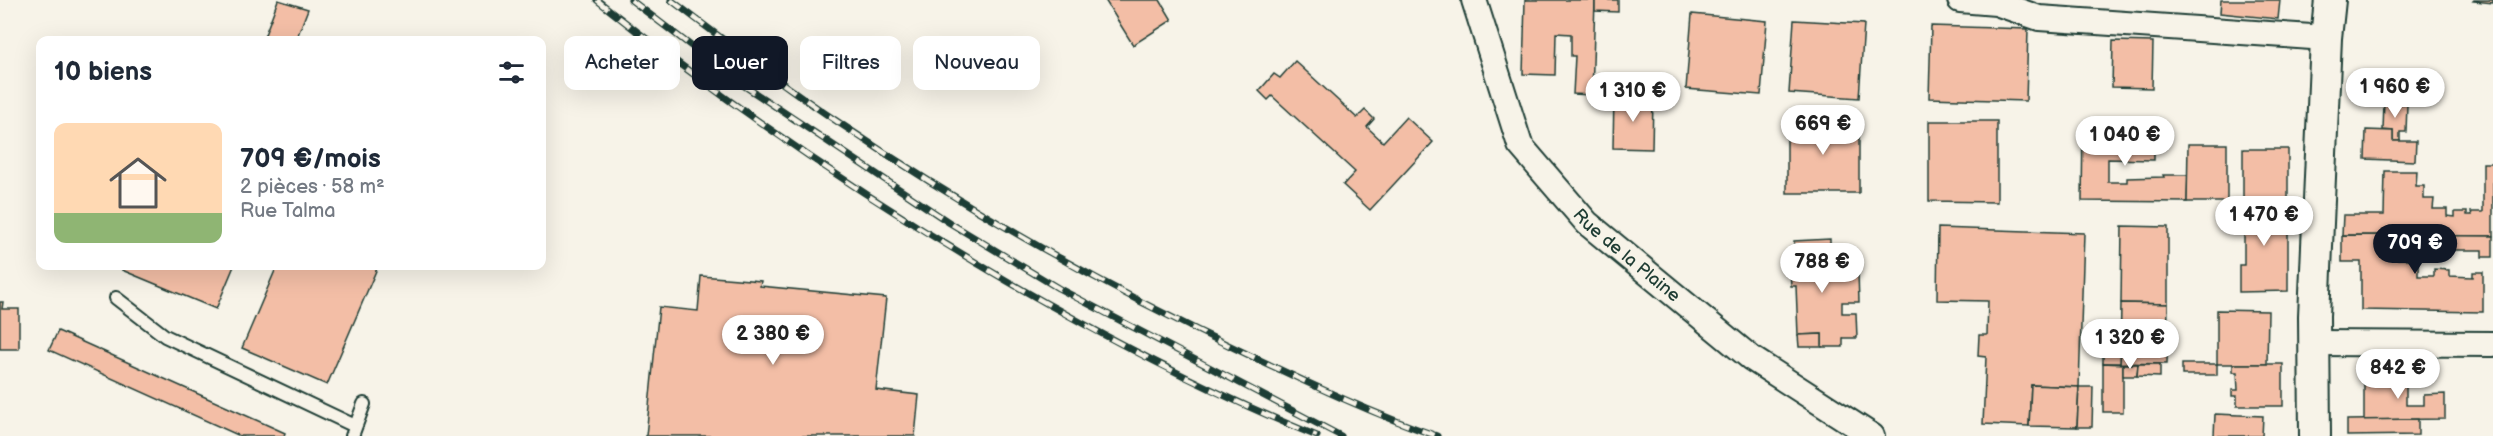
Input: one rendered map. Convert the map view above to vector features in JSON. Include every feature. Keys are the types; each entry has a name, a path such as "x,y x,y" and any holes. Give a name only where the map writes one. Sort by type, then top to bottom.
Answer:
{"street":[{"name":"Rue de la Plaine","path":"1474,0 1520,145 1587,223 1750,358 1872,436"},
{"path":"1960,0 1996,3 2039,18 2326,38"},
{"path":"2315,436 2314,343 2326,38 2330,0"},
{"path":"2314,343 2493,344"}],"lane":[{"path":"116,298 165,336 353,431 364,404"}],"building":[{"path":"278,0 308,9 298,36 264,36"},
{"path":"1105,0 1160,0 1172,20 1133,45"},
{"path":"1525,0 1595,0 1592,95 1573,94 1575,56 1571,56 1571,34 1556,33 1555,75 1523,74"},
{"path":"1595,0 1618,0 1618,12 1595,11"},
{"path":"2221,0 2280,0 2278,19 2220,13"},
{"path":"2493,0 2493,3 2473,1"},
{"path":"1692,14 1767,21 1761,95 1686,89"},
{"path":"1794,20 1864,24 1859,98 1789,93"},
{"path":"1931,26 2028,29 2026,101 1929,98"},
{"path":"2113,41 2153,42 2152,88 2112,87"},
{"path":"1295,61 1357,118 1365,110 1374,119 1367,127 1383,142 1406,117 1433,142 1370,210 1343,185 1355,172 1272,96 1268,100 1259,91 1274,74 1280,78"},
{"path":"1614,96 1653,98 1652,149 1613,148"},
{"path":"2384,103 2407,104 2406,132 2400,132 2400,141 2393,141 2393,131 2383,130"},
{"path":"1787,118 1859,118 1859,193 1787,193"},
{"path":"1929,121 1997,121 1997,202 1929,201"},
{"path":"2083,125 2154,126 2154,160 2108,159 2108,182 2127,182 2127,178 2188,175 2187,202 2082,201"},
{"path":"2366,130 2393,131 2393,141 2416,141 2415,161 2365,159"},
{"path":"2188,144 2227,144 2227,202 2187,202"},
{"path":"2243,149 2288,149 2288,203 2243,203"},
{"path":"2483,163 2493,163 2493,236 2342,235 2343,215 2384,215 2385,171 2417,171 2416,186 2424,186 2424,199 2434,199 2433,209 2447,209 2447,216 2455,217 2455,212 2467,212 2467,215 2472,215 2471,212 2483,212"},
{"path":"2238,203 2288,203 2288,291 2239,292 2239,265 2244,265 2244,227 2238,227"},
{"path":"2122,226 2168,227 2168,304 2121,303"},
{"path":"1938,228 2084,233 2079,387 2031,385 2029,426 1983,424 1986,357 1978,356 1979,335 1987,335 1988,301 1937,300"},
{"path":"2342,235 2493,236 2493,257 2482,257 2482,250 2453,250 2453,246 2384,245 2384,253 2389,253 2389,259 2418,259 2418,276 2434,276 2434,269 2449,270 2449,276 2473,277 2473,272 2483,272 2483,312 2361,310 2361,262 2342,262"},
{"path":"1830,239 1830,273 1858,273 1859,302 1842,302 1842,313 1856,313 1857,338 1843,338 1843,347 1822,347 1822,334 1798,335 1796,286 1791,286 1789,251 1794,251 1794,241"},
{"path":"122,270 232,270 216,309"},
{"path":"275,270 376,270 327,385 242,348"},
{"path":"701,276 761,281 760,286 886,298 876,390 919,395 915,436 646,436 659,307 698,311"},
{"path":"0,302 3,302 2,309 19,309 19,349 0,349"},
{"path":"2121,303 2168,304 2167,364 2120,363"},
{"path":"2217,310 2268,311 2267,364 2217,364"},
{"path":"58,331 285,433 284,436 240,436 49,350"},
{"path":"1822,334 1822,347 1799,347 1798,335"},
{"path":"2103,342 2121,343 2120,363 2103,363"},
{"path":"2103,363 2123,364 2123,412 2103,412"},
{"path":"2123,364 2138,364 2137,376 2123,376"},
{"path":"2138,364 2160,364 2160,377 2137,376"},
{"path":"2182,364 2217,364 2217,375 2182,375"},
{"path":"2233,364 2283,364 2283,406 2237,406 2237,396 2232,396 2232,390 2238,390 2237,372 2233,372"},
{"path":"2406,374 2406,405 2424,405 2424,395 2445,394 2445,419 2364,420 2364,375"},
{"path":"2031,385 2079,387 2077,427 2029,426"},
{"path":"2079,387 2093,387 2092,427 2077,427"},
{"path":"2215,414 2263,416 2262,436 2214,436"},
{"path":"2418,419 2418,435 2347,436 2347,420"}],"railway":[{"path":"597,0 747,113 850,183 955,250 1046,303 1160,364 1238,402 1317,436"},
{"path":"631,0 737,81 950,223 1058,288 1341,436"},
{"path":"671,0 832,118 984,215 1036,245 1141,302 1318,388 1437,436"}]}
